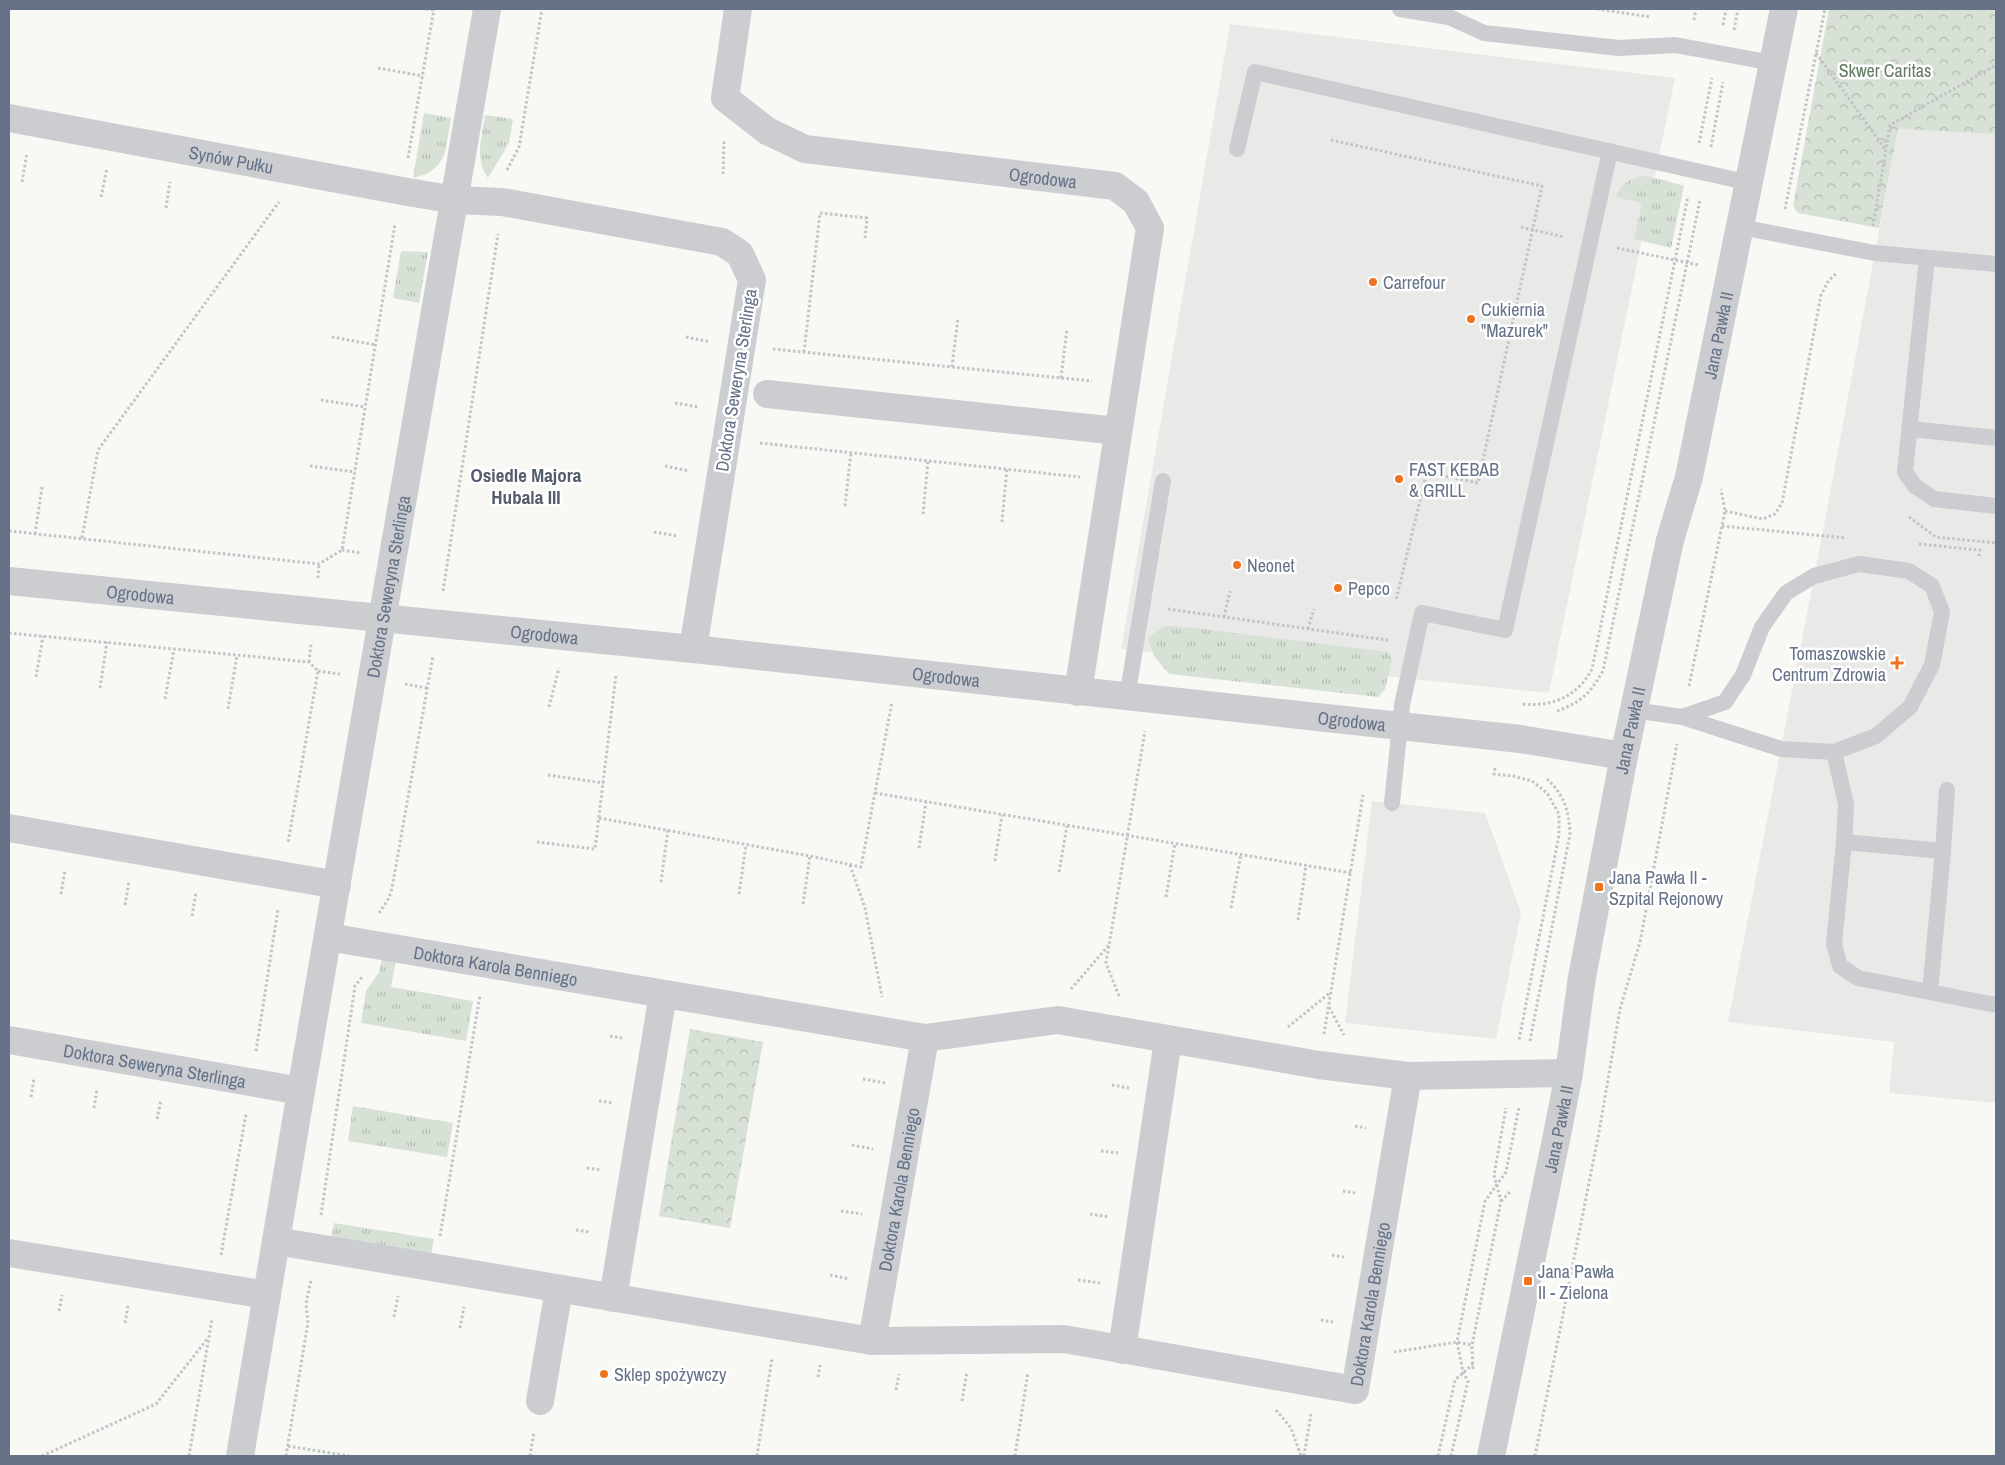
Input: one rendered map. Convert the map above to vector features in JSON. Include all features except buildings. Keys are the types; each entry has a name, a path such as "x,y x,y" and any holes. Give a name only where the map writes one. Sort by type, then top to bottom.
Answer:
{"street":[{"name":"Doktora Seweryna Sterlinga","path":"240,1456 487,9"},
{"name":"Ogrodowa","path":"738,9 725,98 767,131 805,149 1115,186 1136,202 1150,228 1078,692"},
{"name":"Jana Pawła II","path":"1491,1456 1569,1073 1582,977 1633,710 1670,540 1689,477 1784,9"},
{"name":"Synów Pułku","path":"9,118 454,200"},
{"name":"Doktora Seweryna Sterlinga","path":"454,200 502,202 722,242 740,254 752,280 693,649"},
{"path":"767,394 1118,431"},
{"name":"Ogrodowa","path":"9,581 693,649 1499,737 1624,756"},
{"path":"9,828 337,885"},
{"name":"Doktora Karola Benniego","path":"328,937 925,1038 1044,1020 1058,1020 1318,1065 1408,1076 1569,1073"},
{"path":"613,1298 663,994"},
{"name":"Doktora Karola Benniego","path":"872,1341 925,1038"},
{"name":"Doktora Seweryna Sterlinga","path":"9,1040 301,1091"},
{"path":"1122,1350 1168,1040"},
{"name":"Doktora Karola Benniego","path":"276,1240 872,1341 1064,1339 1354,1390 1408,1076"},
{"path":"9,1253 267,1295"},
{"path":"540,1400 559,1289"}],"lane":[{"path":"1400,9 1449,17 1484,33 1619,48 1675,45 1773,63"},
{"path":"1237,149 1255,72 1750,183"},
{"path":"1392,803 1402,705 1422,614 1505,630 1610,151"},
{"path":"1740,227 1875,253 1996,264"},
{"path":"1927,258 1906,472 1915,486 1934,498 1996,506"},
{"path":"1911,429 1996,438"},
{"path":"1127,697 1163,482"},
{"path":"1633,710 1682,718 1781,749 1834,752 1876,736 1910,706 1932,665 1942,612 1932,586 1908,571 1859,564 1814,576 1786,593 1762,628 1744,675 1725,702 1682,718"},
{"path":"1834,752 1846,804 1834,944 1840,966 1858,978 1996,1005"},
{"path":"1930,992 1947,790"},
{"path":"1844,842 1943,851"}],"path":[{"path":"407,162 434,9 426,9"},
{"path":"286,1456 308,1322 306,1304 355,986 369,968 377,916 392,888 437,624 507,167 519,147 542,9"},
{"path":"1636,9 1636,14"},
{"path":"1519,703 1550,702 1570,695 1585,682 1592,669 1726,9"},
{"path":"1779,234 1825,9"},
{"path":"1816,53 1886,150"},
{"path":"1871,233 1890,125 1996,65"},
{"path":"378,68 423,76"},
{"path":"1331,140 1542,186 1478,483 1427,472"},
{"path":"22,182 28,149"},
{"path":"101,197 107,164"},
{"path":"166,208 172,176"},
{"path":"82,538 98,450 283,197"},
{"path":"804,352 820,213 867,218 866,239"},
{"path":"9,531 319,564 342,550 396,220"},
{"path":"1521,227 1732,272"},
{"path":"1725,511 1763,519 1775,514 1782,503 1821,295 1829,280 1840,270"},
{"path":"952,367 958,318"},
{"path":"1061,378 1066,329"},
{"path":"332,337 376,345"},
{"path":"686,337 713,342"},
{"path":"773,349 1125,385"},
{"path":"321,400 365,407"},
{"path":"675,403 703,408"},
{"path":"759,442 1087,478"},
{"path":"845,506 851,452"},
{"path":"923,514 928,461"},
{"path":"310,466 355,472"},
{"path":"665,466 692,471"},
{"path":"1396,603 1427,467"},
{"path":"1002,522 1007,468"},
{"path":"1534,1456 1600,1123 1620,1009 1640,942 1682,718 1725,511 1720,483"},
{"path":"34,534 42,487"},
{"path":"1903,511 1914,522 1936,537 1996,543"},
{"path":"1722,526 1852,538"},
{"path":"654,532 681,536"},
{"path":"1910,544 1980,550 1979,557"},
{"path":"1224,617 1230,591"},
{"path":"1142,606 1387,640 1389,631"},
{"path":"1308,629 1314,609"},
{"path":"9,632 309,662 318,671 283,875 252,1082 189,1456"},
{"path":"36,677 43,636"},
{"path":"100,688 107,642"},
{"path":"165,699 174,649"},
{"path":"228,709 237,655"},
{"path":"549,707 562,660"},
{"path":"537,842 595,850 616,666"},
{"path":"599,818 861,867 893,696"},
{"path":"1122,1003 1106,963 1147,722"},
{"path":"1473,1373 1472,1344 1501,1201 1494,1176 1559,836 1559,814 1547,794 1532,781 1494,774 1499,737"},
{"path":"548,775 604,782"},
{"path":"1322,1043 1364,786"},
{"path":"875,794 1351,872"},
{"path":"919,848 926,802"},
{"path":"995,861 1002,815"},
{"path":"1059,872 1067,826"},
{"path":"661,882 668,830"},
{"path":"1166,898 1176,843"},
{"path":"739,894 746,845"},
{"path":"1231,908 1241,854"},
{"path":"803,904 810,856"},
{"path":"850,865 865,908 886,1017 884,1031"},
{"path":"1298,920 1306,865"},
{"path":"61,894 66,866"},
{"path":"125,905 130,877"},
{"path":"192,916 197,890"},
{"path":"1044,1020 1109,944"},
{"path":"435,1267 485,964"},
{"path":"1282,1032 1331,992"},
{"path":"1328,1007 1364,1071"},
{"path":"31,1097 35,1073"},
{"path":"94,1108 98,1084"},
{"path":"157,1119 162,1095"},
{"path":"394,1317 399,1288"},
{"path":"42,1456 156,1404 210,1336"},
{"path":"757,1456 774,1349"},
{"path":"962,1401 968,1364"},
{"path":"1438,1456 1456,1380 1473,1364"},
{"path":"1014,1456 1029,1365"},
{"path":"288,1446 349,1456"}],"shaded area":[{"path":"1230,24 1675,78 1549,693 1121,649"},
{"name":"Tomaszowskie Centrum Zdrowia","path":"1898,129 1996,134 1996,1103 1889,1093 1894,1042 1728,1022"},
{"path":"1372,801 1485,813 1521,913 1496,1039 1345,1023"}],"green space":[{"name":"Skwer Caritas","path":"1829,9 1996,9 1996,134 1898,129 1879,228 1798,213 1793,206"},
{"path":"424,113 451,118 448,139 439,164 433,170 413,178"},
{"path":"485,115 513,119 509,143 488,178 480,156"},
{"path":"1643,176 1684,186 1671,248 1634,239 1642,203 1616,197 1626,182"},
{"path":"401,251 428,252 419,303 393,298"},
{"path":"1164,626 1388,652 1392,660 1385,689 1378,697 1169,674 1154,656 1148,638"},
{"path":"382,958 396,960 391,987 473,1001 466,1041 361,1023 366,991 379,972"},
{"path":"690,1029 763,1042 730,1228 659,1216"},
{"path":"353,1106 453,1123 447,1157 348,1141"},
{"path":"334,1223 434,1239 431,1256 331,1239"}],"place":[{"name":"Carrefour","path":"1373,282"},
{"name":"Cukiernia \"Mazurek\"","path":"1471,319"},
{"name":"FAST KEBAB & GRILL","path":"1399,479"},
{"name":"Neonet","path":"1237,565"},
{"name":"Pepco","path":"1338,588"},
{"name":"Tomaszowskie Centrum Zdrowia","path":"1897,663"},
{"name":"Jana Pawła II - Szpital Rejonowy","path":"1599,887"},
{"name":"Jana Pawła II - Zielona","path":"1528,1281"},
{"name":"Sklep spożywczy","path":"604,1374"}],"district":[{"name":"Osiedle Majora Hubala III","path":"526,486"}]}
